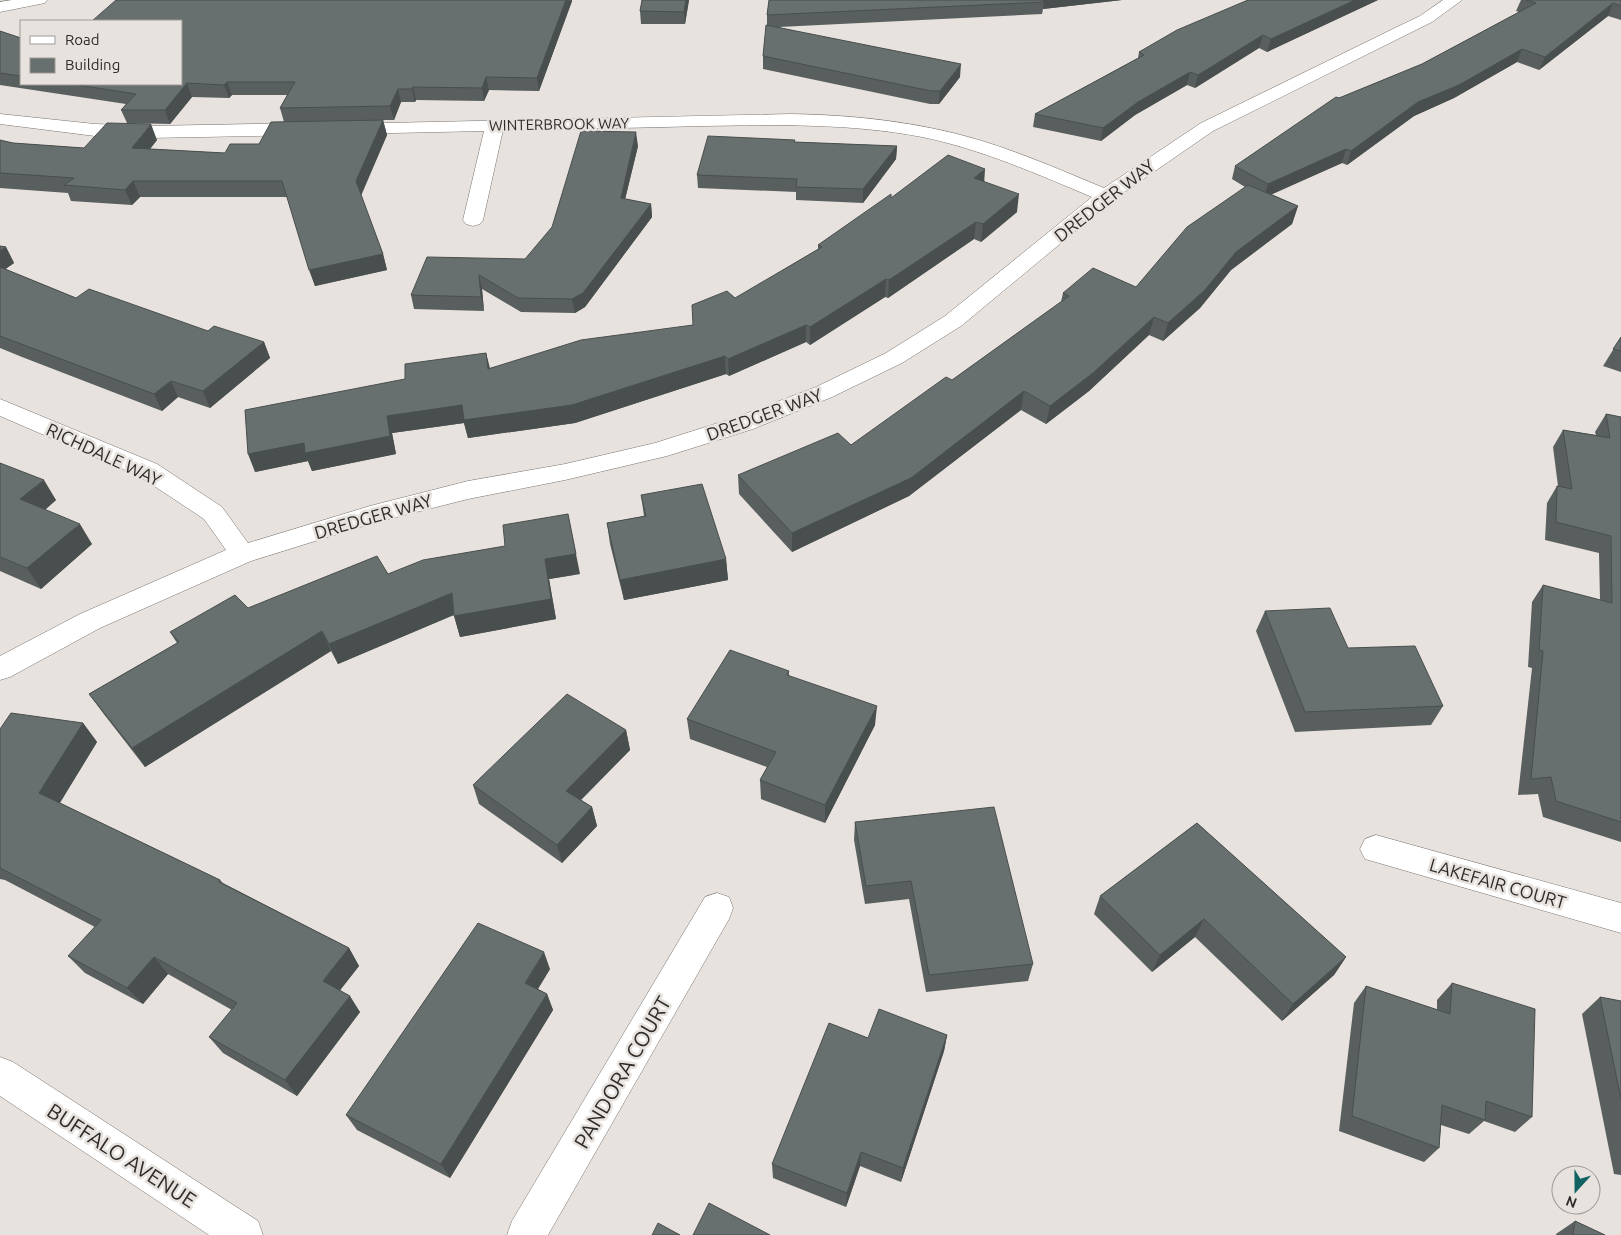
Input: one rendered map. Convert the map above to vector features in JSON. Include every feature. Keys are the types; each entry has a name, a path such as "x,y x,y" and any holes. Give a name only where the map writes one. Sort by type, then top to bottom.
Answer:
{"street":[{"path":"0,7 39,0"},
{"name":"DREDGER WAY","path":"0,669 90,621 242,554 370,515 468,490 564,472 658,450 745,423 824,392 894,358 953,321 1106,196 1207,127 1403,31 1426,19 1454,0"},
{"name":"WINTERBROOK WAY","path":"0,119 95,130 149,132 791,119 862,122 908,129 971,144 997,152 1106,196"},
{"path":"473,220 495,125"},
{"name":"RICHDALE WAY","path":"0,407 148,470 213,513 242,554"},
{"name":"LAKEFAIR COURT","path":"1376,848 1621,918"},
{"name":"PANDORA COURT","path":"526,1235 717,908"},
{"name":"BUFFALO AVENUE","path":"0,1075 244,1235"}],"building":[{"path":"116,0 566,0 537,78 486,77 482,88 413,87 412,89 398,89 390,106 280,108 295,82 227,82 224,85 187,83 165,110 121,110 136,94 78,85 182,85 182,20 93,20"},
{"path":"642,0 686,0 684,12 640,11"},
{"path":"769,0 1043,0 1044,2 767,15"},
{"path":"1248,0 1355,0 1271,39 1263,35 1198,75 1190,72 1138,102 1103,128 1035,114 1144,55 1139,52 1177,30"},
{"path":"1526,0 1621,0 1621,6 1613,3 1545,57 1522,49 1459,85 1418,102 1351,151 1346,149 1268,184 1235,166 1336,97 1339,98 1422,64 1536,3"},
{"path":"766,25 961,64 940,91 931,91 763,56"},
{"path":"0,31 20,38 20,76 0,73"},
{"path":"383,120 356,181 383,254 309,270 282,181 133,181 125,190 64,185 74,178 0,173 0,140 13,143 84,148 107,123 151,124 132,148 225,153 230,144 259,144 271,122"},
{"path":"581,131 636,132 621,198 651,204 583,293 572,299 518,298 479,275 481,297 411,295 427,257 525,259 552,227"},
{"path":"708,136 897,146 863,189 796,187 797,179 697,175"},
{"path":"948,155 985,169 974,178 1019,194 983,224 976,222 889,280 886,279 810,327 806,325 728,359 725,356 572,405 464,420 462,405 387,416 390,436 305,453 304,443 248,454 245,410 405,379 405,364 486,353 488,369 581,340 693,325 692,305 727,291 735,298 822,247 818,245 891,194 891,198"},
{"path":"1248,185 1298,206 1236,252 1205,290 1168,323 1154,317 1093,373 1050,406 1024,391 911,478 792,533 738,475 838,433 851,445 946,377 952,380 1069,296 1063,293 1093,268 1136,287 1187,227"},
{"path":"0,267 76,298 89,289 208,331 214,326 264,342 203,391 171,381 154,394 0,336"},
{"path":"1621,337 1621,351 1613,349"},
{"path":"1606,414 1621,417 1621,822 1556,801 1551,777 1531,779 1543,651 1539,650 1543,585 1612,603 1611,536 1556,522 1557,486 1572,489 1563,430 1610,438"},
{"path":"0,463 44,480 20,499 80,524 27,568 0,557"},
{"path":"702,484 726,559 620,580 607,523 646,516 641,495"},
{"path":"568,514 576,554 545,559 551,599 454,616 452,593 329,644 322,631 132,748 89,694 179,642 170,632 235,595 248,608 377,556 388,574 423,560 505,546 503,525"},
{"path":"1330,608 1348,648 1415,646 1443,706 1305,712 1265,611"},
{"path":"730,650 789,671 787,675 877,706 825,805 760,780 776,752 687,719"},
{"path":"567,694 626,730 566,791 592,807 557,845 473,785"},
{"path":"11,713 83,723 39,793 220,880 219,882 349,948 323,981 350,996 285,1080 209,1037 237,1003 154,957 127,988 68,956 101,920 0,868 0,729"},
{"path":"994,807 1033,964 929,975 911,881 866,886 855,822"},
{"path":"1197,823 1346,957 1293,1004 1204,919 1160,955 1100,896"},
{"path":"478,923 544,952 525,983 547,994 441,1164 346,1115"},
{"path":"1452,983 1535,1009 1532,1117 1486,1101 1485,1120 1442,1105 1439,1148 1352,1116 1366,986 1450,1014"},
{"path":"1600,997 1621,1001 1621,1099"},
{"path":"879,1009 947,1035 903,1168 861,1152 847,1193 772,1164 829,1023 868,1038"},
{"path":"709,1203 770,1235 693,1235"},
{"path":"1575,1221 1605,1235 1573,1235"},
{"path":"658,1223 680,1235 652,1235"}]}
